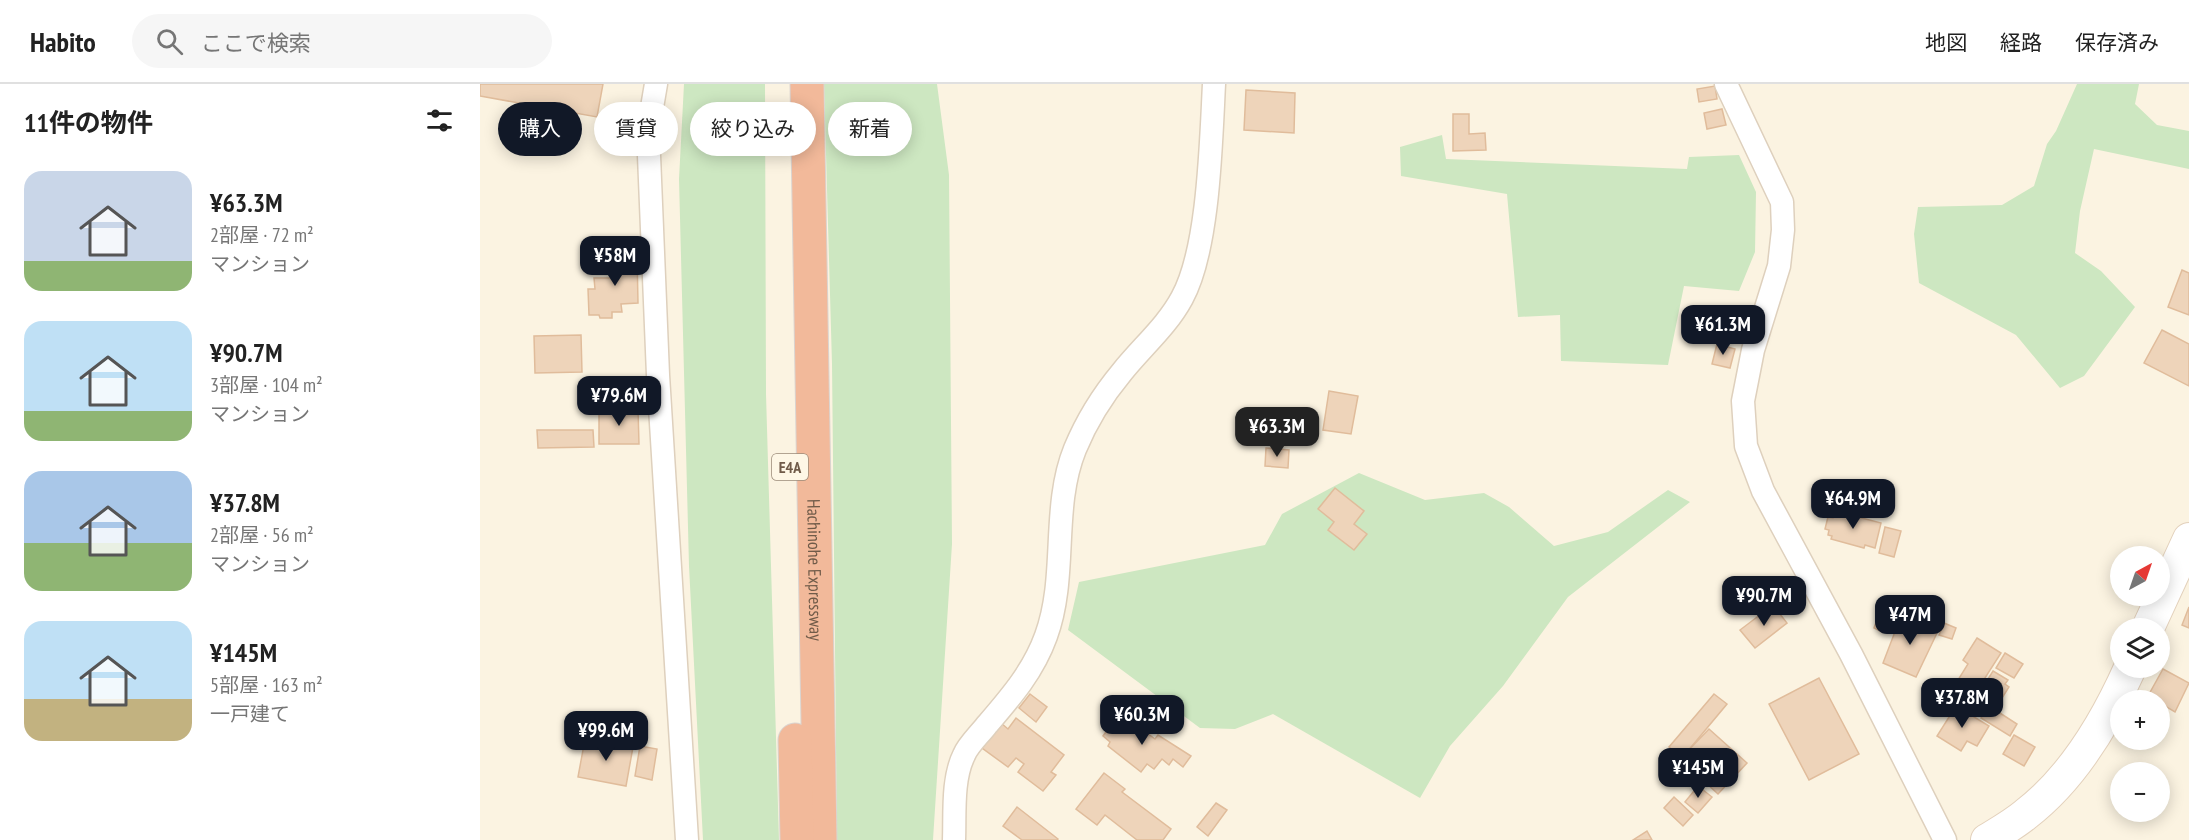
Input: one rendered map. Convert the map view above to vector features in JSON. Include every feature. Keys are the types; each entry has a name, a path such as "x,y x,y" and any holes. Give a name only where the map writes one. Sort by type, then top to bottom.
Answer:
{"highway":[{"name":"Hachinohe Expressway","path":"796,90 797,840"},
{"name":"Hachinohe Expressway","path":"796,90 820,840"}],"street":[{"path":"656,84 648,131 656,328 687,840"},
{"path":"954,840 958,776 964,753 1030,674 1046,636 1058,587 1062,501 1074,451 1093,410 1123,371 1163,327 1182,298 1194,270 1211,144 1215,84"},
{"path":"1726,84 1782,202 1783,230 1779,266 1753,350 1743,400 1746,446 1763,491 1851,654 1945,840"},
{"path":"2153,618 2189,539"},
{"path":"1987,840 2027,814 2062,781 2091,742 2125,678"}],"green space":[{"path":"684,84 765,84 765,102 690,102 690,156 765,156 766,394 779,840 703,840 689,566 679,179"},
{"path":"824,84 937,84 949,175 952,544 933,840 837,840 832,364"},
{"path":"2077,84 2139,84 2135,104 2157,125 2189,131 2189,169 2094,149 2080,211 2075,253 2101,271 2135,307 2084,376 2060,388 2016,335 1919,283 1914,234 1918,207 2002,205 2034,186 2047,144 2056,131"},
{"path":"1442,135 1446,159 1687,169 1689,157 1739,155 1756,192 1755,252 1739,291 1684,286 1668,365 1561,361 1560,315 1518,317 1507,194 1401,176 1400,147"},
{"path":"1359,473 1425,500 1484,493 1509,507 1554,546 1608,532 1668,490 1690,502 1568,597 1503,686 1450,746 1420,798 1273,714 1235,729 1200,728 1068,630 1079,582 1265,545 1282,514"}],"building":[{"path":"480,84 603,84 600,102 594,102 594,116 582,114 582,102 513,102 480,96"},
{"path":"1715,86 1717,99 1699,102 1697,89"},
{"path":"1246,90 1295,93 1294,133 1244,130"},
{"path":"1722,109 1726,125 1707,129 1704,113"},
{"path":"1453,114 1469,114 1469,134 1485,133 1486,150 1453,151"},
{"path":"611,254 637,254 638,303 621,304 622,312 612,312 612,318 600,318 599,315 589,315 588,289 595,289 594,278 611,278"},
{"path":"2182,270 2189,273 2189,315 2168,307"},
{"path":"1711,306 1742,314 1735,342 1705,335"},
{"path":"2162,330 2189,344 2189,386 2144,363"},
{"path":"581,335 582,372 535,373 534,336"},
{"path":"1717,344 1735,349 1730,368 1712,364"},
{"path":"1329,391 1358,396 1351,434 1323,430"},
{"path":"638,409 639,444 599,444 599,410"},
{"path":"537,430 593,430 594,447 538,448"},
{"path":"1266,448 1289,450 1288,468 1265,466"},
{"path":"1335,488 1364,511 1354,524 1367,534 1354,550 1328,530 1334,522 1318,509"},
{"path":"1835,511 1881,523 1875,548 1865,545 1864,548 1831,539 1832,536 1828,535 1829,530 1825,529 1828,517 1833,518"},
{"path":"1885,527 1901,531 1894,557 1879,553"},
{"path":"1773,605 1787,623 1755,648 1740,630"},
{"path":"2189,607 2189,628 2182,625"},
{"path":"1881,609 1890,612 1882,632 1874,628"},
{"path":"1901,616 1938,631 1916,677 1883,663"},
{"path":"1944,623 1956,628 1952,639 1939,635"},
{"path":"1977,638 2001,653 1976,692 1958,680 1968,664 1963,660"},
{"path":"2005,653 2023,664 2014,678 1996,668"},
{"path":"1993,671 2008,680 2005,684 2009,687 1997,706 1978,695"},
{"path":"2170,673 2189,683 2175,712 2170,709 2170,690 2151,690 2158,678 2170,678"},
{"path":"1819,678 1859,754 1809,780 1769,704"},
{"path":"1030,694 1047,707 1036,722 1019,708"},
{"path":"1714,694 1727,704 1682,758 1669,747"},
{"path":"1956,706 1989,726 1977,746 1967,741 1961,751 1937,736"},
{"path":"1989,706 2017,724 2010,736 1981,718"},
{"path":"1120,713 1155,739 1158,735 1191,756 1183,767 1173,759 1169,765 1162,759 1154,769 1147,764 1141,772 1108,746 1110,742 1103,736"},
{"path":"1016,718 1064,755 1051,772 1056,775 1043,791 1018,772 1024,764 1016,758 1008,767 982,748 1001,723 1008,729"},
{"path":"1709,729 1747,763 1718,794 1680,759"},
{"path":"2014,735 2035,747 2024,766 2003,754"},
{"path":"585,739 633,747 626,786 578,777"},
{"path":"640,746 657,749 652,780 635,776"},
{"path":"1104,773 1125,789 1122,792 1171,829 1163,840 1137,840 1105,815 1097,825 1076,809"},
{"path":"1698,786 1712,797 1698,813 1685,802"},
{"path":"1674,797 1693,815 1683,826 1664,808"},
{"path":"1216,803 1227,810 1208,836 1197,827"},
{"path":"1017,807 1058,839 1022,840 1003,826"},
{"path":"1647,831 1652,840 1633,840"}]}
